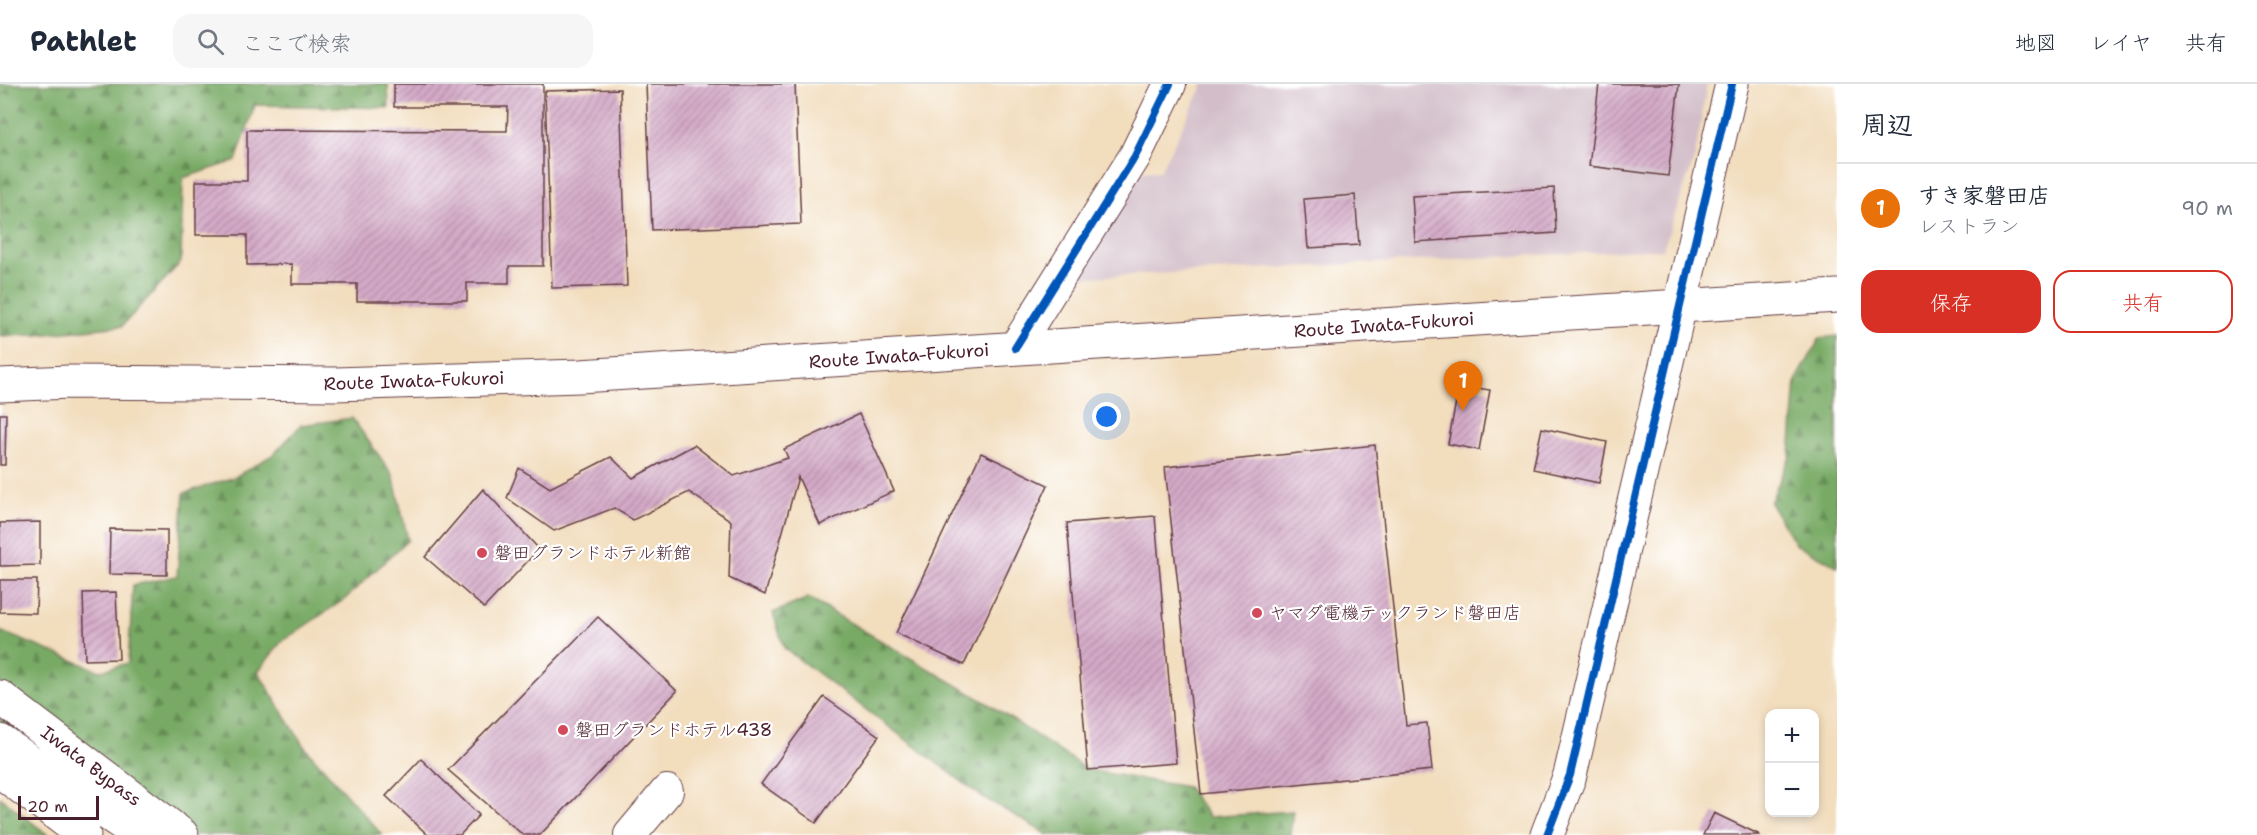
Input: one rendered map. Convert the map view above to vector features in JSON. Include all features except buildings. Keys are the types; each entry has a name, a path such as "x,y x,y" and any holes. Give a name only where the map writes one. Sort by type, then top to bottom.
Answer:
{"main road":[{"path":"1547,835 1570,775 1682,306 1732,84"},
{"name":"Route Iwata-Fukuroi","path":"0,385 69,382 336,384 568,377 1837,296"},
{"name":"Route Iwata-Fukuroi","path":"0,375 69,382"},
{"name":"Iwata Bypass","path":"0,698 182,835"},
{"name":"Iwata Bypass","path":"0,741 139,835"},
{"path":"0,771 84,835"}],"street":[{"path":"1015,348 1135,156 1170,84"},
{"path":"630,835 667,791"}],"shaded area":[{"path":"1204,84 1707,84 1695,156 1663,249 1068,278 1137,172 1160,171"}],"green space":[{"path":"0,84 388,84 389,108 255,105 236,161 183,178 181,262 122,326 38,335 0,336"},
{"path":"1837,336 1837,566 1795,544 1770,503 1790,456 1796,381 1820,338"},
{"path":"352,418 393,475 408,540 345,599 281,642 258,672 303,745 382,835 178,835 0,739 0,631 100,671 128,663 133,585 177,576 184,493 235,477 274,454 301,425"},
{"path":"808,598 987,703 1088,770 1187,787 1209,817 1293,811 1290,835 1048,835 981,796 784,648 773,613"},
{"path":"0,797 48,835 0,835"}],"cycle path":[{"path":"1015,348 1135,156 1170,84"},
{"path":"1547,835 1570,775 1732,84"}],"place":[{"name":"すき家磐田店","path":"1463,411"},
{"name":"磐田グランドホテル新館","path":"482,553"},
{"name":"ヤマダ電機テックランド磐田店","path":"1257,613"},
{"name":"磐田グランドホテル438","path":"563,730"}]}
